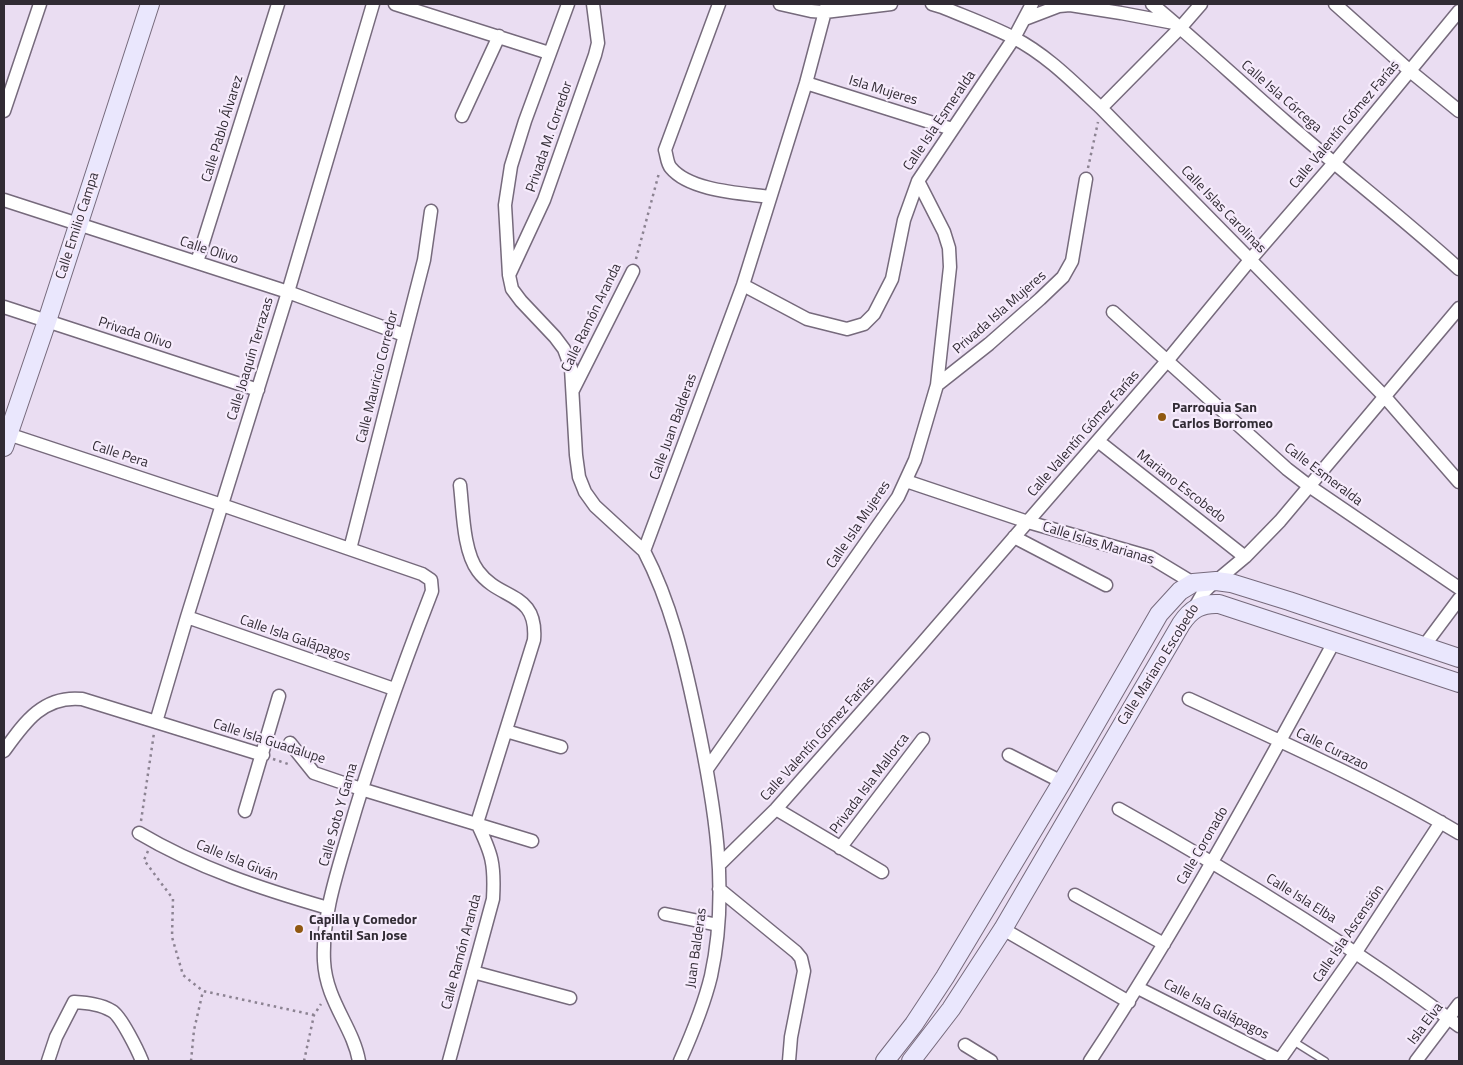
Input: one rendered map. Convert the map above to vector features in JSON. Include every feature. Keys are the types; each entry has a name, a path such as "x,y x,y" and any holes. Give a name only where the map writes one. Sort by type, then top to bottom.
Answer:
{"main road":[{"name":"Calle Emilio Campa","path":"6,441 150,4"},
{"path":"1193,583 1216,581 1231,583 1459,658"},
{"name":"Calle Mariano Escobedo","path":"884,1061 928,1004 1062,782 1159,614 1180,591 1193,583"},
{"path":"1194,608 1208,604 1219,604 1459,683"},
{"name":"Calle Mariano Escobedo","path":"911,1061 951,1009 1003,929 1171,640 1187,615 1194,608"}],"street":[{"path":"4,111 40,4"},
{"name":"Calle Pablo Álvarez","path":"196,262 278,4"},
{"name":"Calle Joaquín Terrazas","path":"156,722 288,292 373,4"},
{"path":"395,4 550,53"},
{"name":"Calle Ramón Aranda","path":"568,4 511,166 505,205 508,275 512,289 521,302 564,349 571,368 573,390"},
{"name":"Privada M. Corredor","path":"508,275 544,200 595,55 598,43 593,4"},
{"path":"719,4 665,150 669,166 681,178 699,186 770,197"},
{"path":"780,4 804,10 890,4"},
{"name":"Calle Islas Carolinas","path":"932,4 1014,38 1051,63 1102,108 1385,397 1459,482"},
{"name":"Calle Isla Esmeralda","path":"743,285 807,319 847,329 864,324 874,314 892,278 904,220 911,196 918,181 1014,38 1032,4"},
{"name":"Calle Isla Córcega","path":"1152,4 1334,164 1389,207 1459,269"},
{"path":"1102,108 1201,4"},
{"path":"1335,4 1410,71 1459,111"},
{"path":"1025,19 1058,5 1083,6 1178,26"},
{"name":"Calle Juan Balderas","path":"644,551 743,285 806,83 826,8"},
{"name":"Calle Valentín Gómez Farías","path":"719,865 776,809 919,648 1167,361 1250,260 1334,164 1459,11"},
{"path":"462,116 499,36"},
{"name":"Isla Mujeres","path":"806,83 952,129"},
{"name":"Privada Isla Mujeres","path":"937,385 988,344 1063,277 1072,261 1086,179"},
{"name":"Calle Isla Mujeres","path":"707,769 898,497 915,460 937,385 950,267 949,248 944,232 918,181"},
{"name":"Calle Olivo","path":"4,200 288,292 404,335"},
{"name":"Calle Mauricio Corredor","path":"350,549 424,260 431,212"},
{"name":"Calle Ramón Aranda","path":"573,390 633,271"},
{"name":"Privada Olivo","path":"4,307 258,390"},
{"name":"Calle Mariano Escobedo","path":"1194,608 1203,593 1245,557 1280,520 1459,308"},
{"name":"Calle Esmeralda","path":"1113,312 1309,486 1459,588"},
{"path":"573,390 576,455 579,476 585,492 595,506 644,551 657,576 676,628 707,769 719,865"},
{"name":"Calle Pera","path":"6,441 222,505 426,576 431,580"},
{"name":"Mariano Escobedo","path":"1098,441 1245,557"},
{"name":"Calle Islas Marianas","path":"906,481 1028,522 1150,556 1193,583"},
{"path":"460,485 471,558 478,571 489,582 528,608 535,626 534,640 477,823"},
{"path":"1014,537 1106,585"},
{"name":"Calle Soto Y Gama","path":"359,1061 352,1039 329,991 324,963 325,928 328,908 361,789 394,689 432,591 431,580"},
{"path":"1424,646 1459,599"},
{"name":"Calle Isla Galápagos","path":"187,617 394,689"},
{"name":"Calle Coronado","path":"1090,1061 1138,988 1164,944 1280,741 1334,642"},
{"path":"246,811 279,696"},
{"name":"Calle Isla Guadalupe","path":"4,751 24,722 44,707 63,699 82,699 262,755"},
{"name":"Calle Curazao","path":"1189,699 1280,741 1441,822 1459,833"},
{"path":"506,731 561,747"},
{"name":"Privada Isla Mallorca","path":"840,848 923,739"},
{"path":"290,743 314,773"},
{"path":"1009,755 1062,782"},
{"name":"Calle Isla Guadalupe","path":"314,773 532,841"},
{"path":"776,809 882,872"},
{"name":"Calle Isla Elba","path":"1119,809 1212,861 1356,952 1459,1026"},
{"name":"Calle Isla Ascensión","path":"1280,1061 1356,952 1441,822"},
{"name":"Calle Ramón Aranda","path":"449,1061 494,899 494,874 490,850 477,823"},
{"name":"Calle Isla Giván","path":"139,833 222,874 248,884 328,908"},
{"name":"Juan Balderas","path":"680,1061 711,975 718,926 719,865"},
{"path":"719,889 796,952 803,963 804,971 790,1037 789,1061"},
{"path":"1075,895 1164,944"},
{"path":"665,914 718,926"},
{"path":"1003,929 1129,1002"},
{"path":"473,972 570,998"},
{"name":"Calle Isla Galápagos","path":"1138,988 1280,1061"},
{"path":"48,1061 56,1037 74,1002 93,1003 114,1011 130,1036 142,1061"},
{"name":"Isla Elva","path":"1416,1061 1459,1004"},
{"path":"965,1045 991,1061"}],"lane":[{"path":"1293,1041 1325,1061"}],"path":[{"path":"1086,179 1102,108"},
{"name":"Calle Ramón Aranda","path":"633,271 665,150"},
{"path":"139,833 156,722"},
{"name":"Calle Isla Guadalupe","path":"262,755 314,773"},
{"path":"152,840 144,860 174,899 172,937 183,975 203,991 314,1016"},
{"path":"191,1061 194,1030 203,991"},
{"path":"304,1061 314,1016 329,991"}],"place":[{"name":"Parroquia San Carlos Borromeo","path":"1162,417"},
{"name":"Capilla y Comedor Infantil San Jose","path":"299,929"}]}
